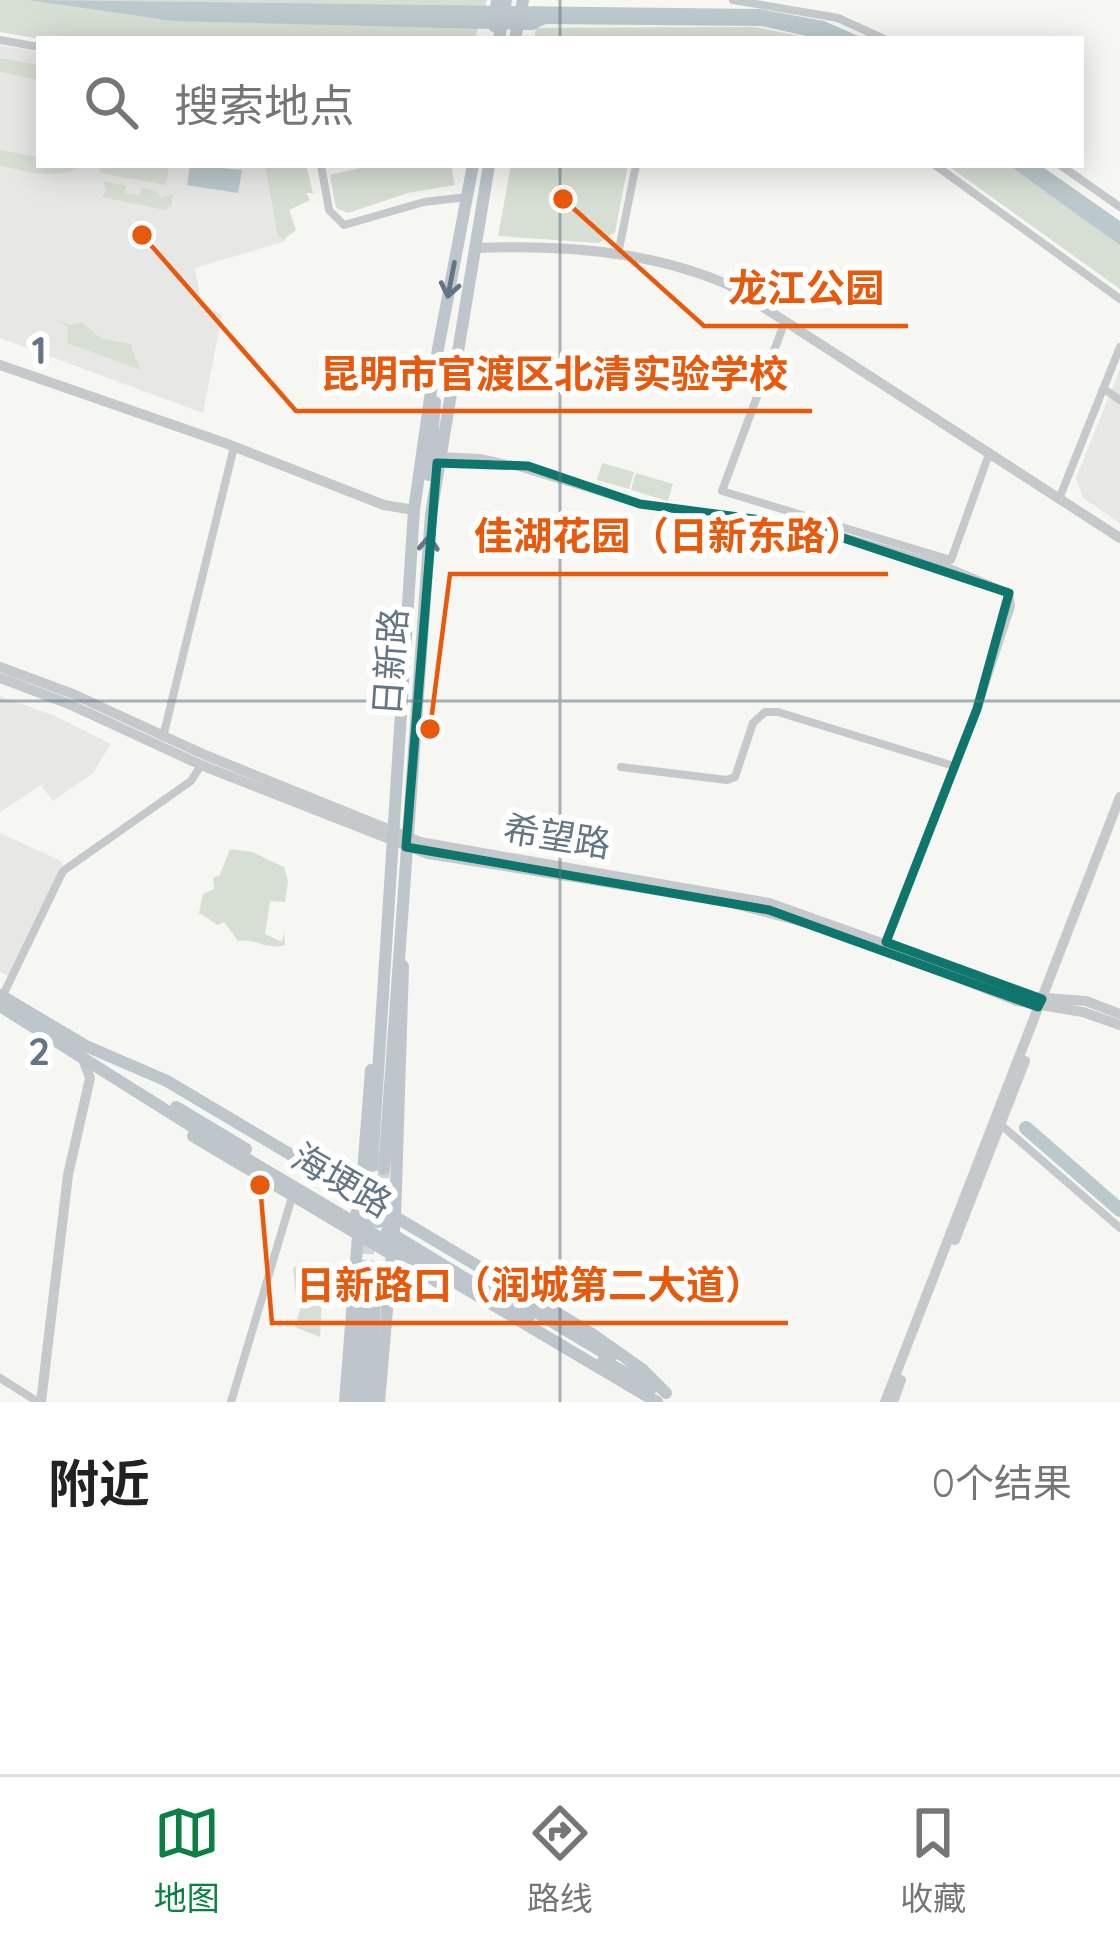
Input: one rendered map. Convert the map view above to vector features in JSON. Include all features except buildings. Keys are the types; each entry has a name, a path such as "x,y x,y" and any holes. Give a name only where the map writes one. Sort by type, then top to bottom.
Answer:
{"main road":[{"path":"496,0 504,36"},
{"path":"504,36 506,0"},
{"path":"505,36 520,0"},
{"name":"日新路","path":"388,932 378,1167 399,921 414,511 434,370 472,168"},
{"name":"日新路","path":"345,1402 370,1070 400,839 437,463 489,168"},
{"path":"434,370 435,422 427,474 432,475 437,463"},
{"path":"379,1402 395,1218 405,993 399,921"},
{"name":"海埂路","path":"1,999 88,1051 197,1106 566,1331 662,1397"},
{"path":"88,1051 167,1081 592,1334 643,1370 662,1397"},
{"name":"海埂路","path":"88,1051 100,1067 188,1124 558,1345 641,1393 682,1402"},
{"path":"100,1067 167,1101 359,1216 378,1222 395,1218"},
{"path":"100,1067 151,1111 358,1238 592,1373 641,1393"},
{"path":"358,1238 374,1229 393,1235 662,1397"},
{"path":"356,1402 372,1274 368,1402"}],"street":[{"path":"733,0 838,18 877,36"},
{"path":"0,40 36,46"},
{"path":"321,168 328,210 344,225 424,202 466,197"},
{"path":"618,254 635,168"},
{"path":"939,168 1120,299"},
{"path":"1064,168 1120,207"},
{"path":"476,248 541,246 618,254 697,271 729,285 1120,538"},
{"path":"785,321 722,491 951,560 989,454"},
{"path":"1059,499 1120,347"},
{"path":"0,365 384,505 414,511"},
{"path":"1104,389 1120,400"},
{"path":"161,741 234,447"},
{"path":"437,463 512,465 640,504 807,526 1006,590 1011,606 886,941"},
{"name":"希望路","path":"0,667 73,694 201,765 400,839 747,898 886,941 1043,1004 1086,1001 1120,1014"},
{"name":"希望路","path":"0,678 443,857 769,910 1043,1004 1120,1025"},
{"path":"621,766 728,780 735,777 753,723 765,712 803,718 954,766"},
{"path":"1,999 64,872 190,781 201,765"},
{"path":"889,1402 1000,1124 1120,797"},
{"path":"889,1402 1120,812"},
{"path":"42,1402 68,1175 90,1078 88,1051"},
{"path":"42,1402 75,1175 100,1067"},
{"path":"1000,1124 1120,1228"},
{"path":"230,1402 292,1197"},
{"path":"0,1378 42,1402"}],"highlighted area":[{"path":"437,463 528,466 640,504 807,526 1009,593 977,709 886,942 1042,999 1038,1007 769,910 406,847"}],"shaded area":[{"path":"0,0 487,0 476,36 36,38 0,32"},
{"path":"29,0 760,9 824,21 858,36 807,36 762,26 546,24 533,30 173,21"},
{"path":"754,27 799,36 535,36 536,28"},
{"path":"0,45 36,51 36,168 268,168 286,241 195,268 201,302 222,315 203,413 0,338"},
{"path":"0,58 36,64 36,79 0,72"},
{"path":"0,150 36,156 36,168 79,168 54,174 0,166"},
{"path":"100,168 169,168 166,185 99,173"},
{"path":"190,168 242,170 238,193 187,185"},
{"path":"266,168 307,168 313,193 306,193 310,200 289,210 296,230 284,239 278,236"},
{"path":"360,168 452,168 455,185 408,193 348,213 336,208 330,175"},
{"path":"510,168 627,168 615,232 599,243 498,236"},
{"path":"951,168 1011,168 1120,243 1120,289"},
{"path":"1012,168 1044,168 1120,221 1120,245"},
{"path":"103,181 127,186 124,193 139,195 142,188 157,191 161,198 173,194 171,206 165,210 101,197 106,191"},
{"path":"56,320 71,325 81,322 100,338 130,344 141,370 67,343 68,327"},
{"path":"1120,369 1120,523 1083,498 1076,478"},
{"path":"602,463 634,472 629,489 597,480"},
{"path":"636,473 673,484 668,501 631,490"},
{"path":"0,696 111,744 93,773 53,801 41,785 0,812"},
{"path":"0,833 63,866 8,976 0,972"},
{"path":"230,849 252,852 284,867 285,902 270,901 265,934 282,942 284,931 285,945 238,941 224,922 218,925 199,913 203,894 214,889 213,878 220,875"},
{"path":"302,1262 322,1290 296,1296 293,1268"},
{"path":"322,1299 320,1337 295,1327 301,1306"}],"waterway":[{"path":"1026,1128 1120,1210"}],"tunnel":[{"path":"370,1207 372,1166"},
{"path":"381,1214 384,1169"},
{"path":"367,1272 369,1234"}],"place":[{"name":"龙江公园","path":"563,199"},
{"name":"昆明市官渡区北清实验学校","path":"142,235"},
{"name":"佳湖花园（日新东路）","path":"430,729"},
{"name":"日新路口（润城第二大道）","path":"260,1185"}]}
